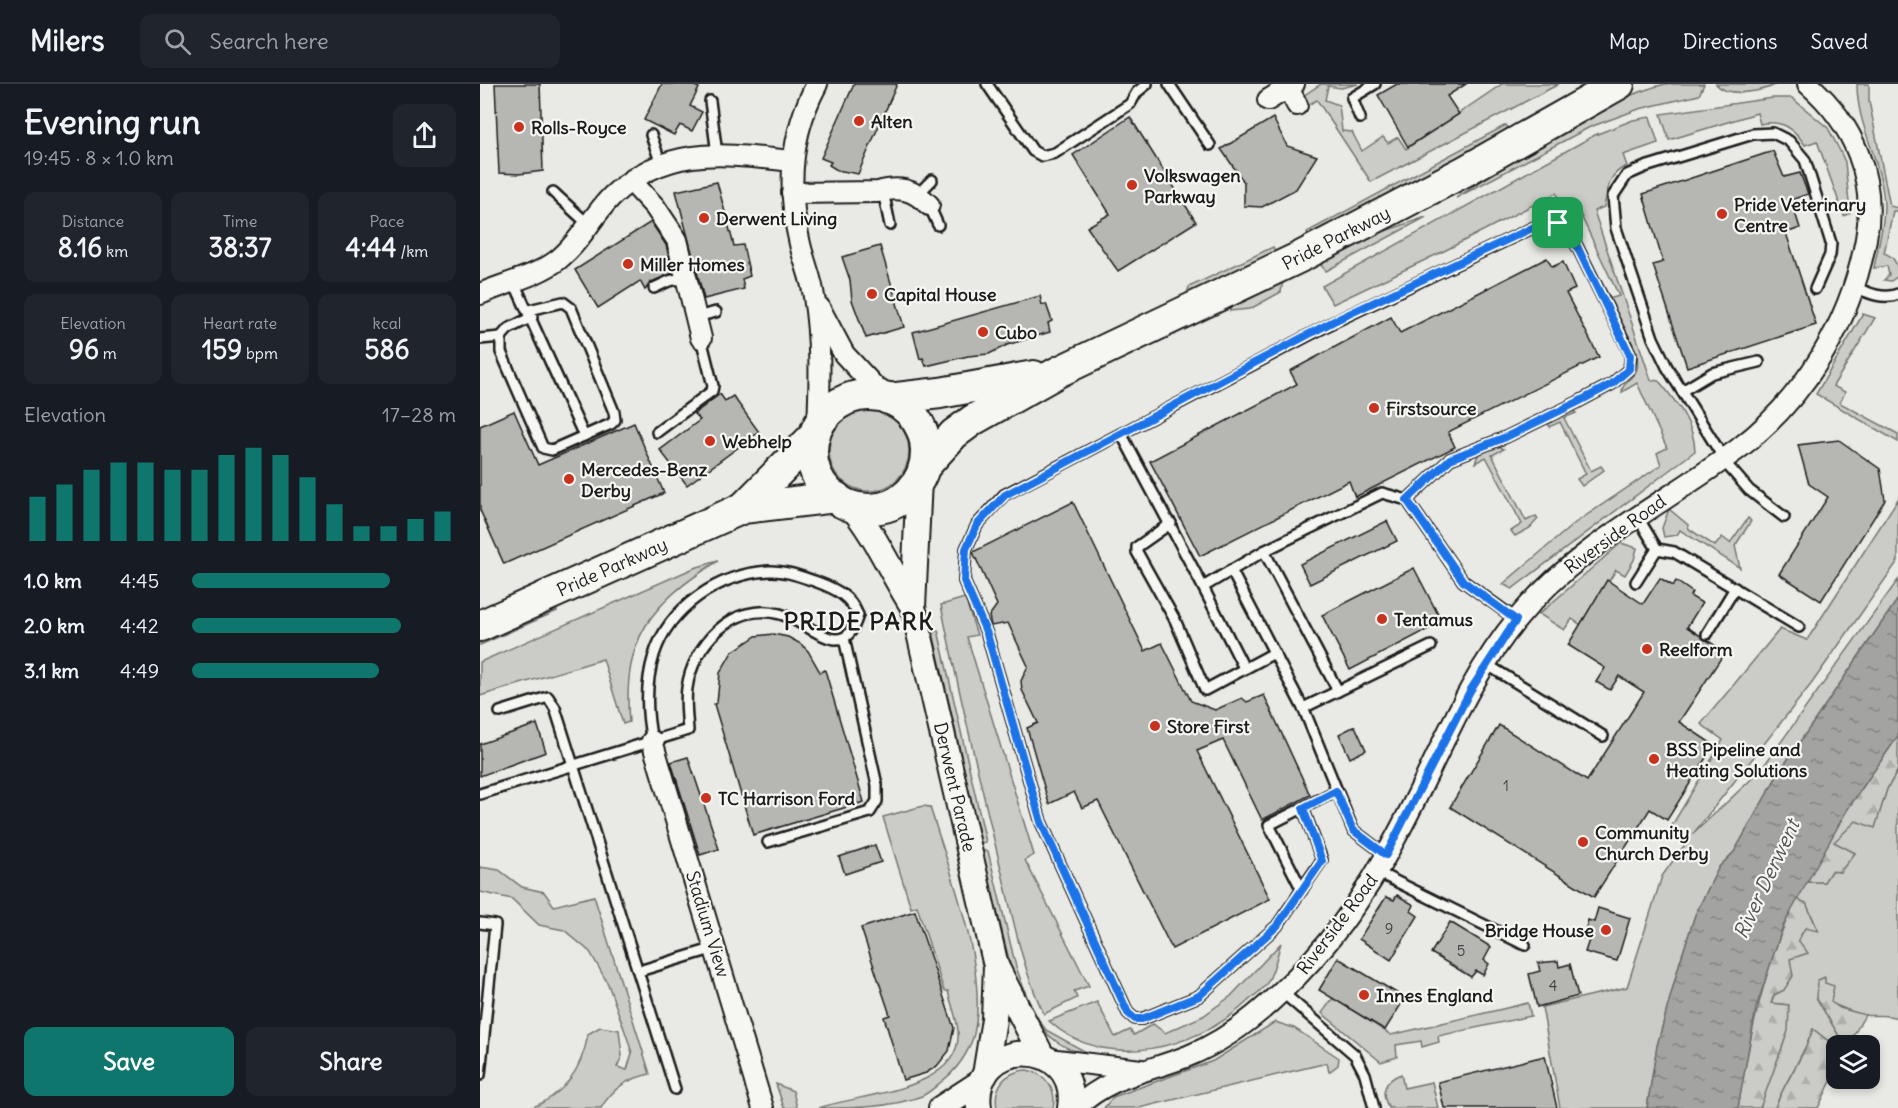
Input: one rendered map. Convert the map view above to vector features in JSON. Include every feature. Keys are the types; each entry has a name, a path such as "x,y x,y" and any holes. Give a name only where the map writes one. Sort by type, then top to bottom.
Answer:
{"main road":[{"name":"Pride Parkway","path":"923,472 954,434 973,420 1058,372 1300,257 1613,88 1638,84"},
{"name":"Pride Parkway","path":"886,398 940,393 1058,372"},
{"path":"861,395 886,398 910,412 921,428 926,442 923,472 902,498 890,504 871,508 843,502 823,484 816,472 813,458 815,431 830,409 848,398 861,395"},
{"name":"Pride Parkway","path":"743,508 815,431"},
{"name":"Pride Parkway","path":"480,626 743,508 843,502"}],"street":[{"path":"815,431 819,356 814,296 800,244 792,194 792,161 799,127 817,84"},
{"name":"Riverside Road","path":"1808,84 1844,123"},
{"name":"Riverside Road","path":"1076,1108 1097,1091 1141,1070 1178,1060 1216,1042 1252,1018 1282,992 1333,934 1382,863 1462,704 1516,620 1568,566 1637,516 1726,458 1765,426 1809,375 1835,332 1854,287 1867,234 1868,193 1860,155 1844,123 1831,84"},
{"path":"1268,100 1291,86 1297,105"},
{"path":"480,294 559,259 608,201 631,181 661,164 696,155 717,154 792,161"},
{"path":"631,181 674,234 701,338"},
{"path":"792,194 904,189 923,200"},
{"path":"814,296 844,354 886,398"},
{"name":"Derwent Parade","path":"923,472 913,607 996,966 1045,1057 1062,1071 1068,1083 1070,1108"},
{"name":"Derwent Parade","path":"843,502 877,541 895,579 913,607"},
{"name":"Stadium View","path":"652,741 764,1108"},
{"name":"Derwent Parade","path":"979,1108 993,1019 996,966"},
{"path":"941,1108 983,1078 993,1065 1010,1055 1023,1053 1045,1057"},
{"name":"Riverside Road","path":"1045,1057 1141,1070"}],"lane":[{"path":"987,84 1033,151 1042,156 1055,153 1130,104 1137,92 1147,84"},
{"path":"1169,84 1210,145"},
{"path":"1360,118 1352,98 1375,84"},
{"path":"710,101 717,154"},
{"path":"1784,517 1749,490 1729,467 1726,458 1682,392 1653,338 1614,219 1613,196 1626,175 1753,134 1773,133 1783,136 1805,160 1831,243 1830,255 1815,289"},
{"path":"651,135 661,164"},
{"path":"932,180 923,200 938,225"},
{"path":"883,191 890,225"},
{"path":"553,192 590,225"},
{"path":"1303,808 1322,861 1277,926 1199,996 1142,1019 1135,1019 1128,1013 1041,822 987,634 964,581 966,549 977,525 1005,495 1334,321 1545,222 1558,223 1568,228 1630,355 1629,369 1612,384 1587,397 1506,437 1450,459 1407,500"},
{"path":"654,288 669,280 687,278"},
{"path":"513,280 584,436"},
{"path":"1854,287 1879,296 1890,297 1898,294"},
{"path":"563,302 571,308 614,412 615,420 611,424 552,450 543,448 501,352 501,337 508,329 530,314 563,302"},
{"path":"696,317 717,312"},
{"path":"480,339 501,337"},
{"path":"657,432 712,391 701,338"},
{"path":"1682,392 1712,373 1759,362"},
{"path":"1122,435 1171,523 1245,668"},
{"path":"1203,587 1264,551 1382,493 1407,500 1463,581 1516,620"},
{"path":"1637,516 1658,549 1674,552 1799,627"},
{"path":"1171,523 1137,547 1137,552 1175,620 1205,690 1274,653"},
{"path":"1636,582 1658,549"},
{"path":"1264,551 1338,691"},
{"path":"1231,570 1303,708 1353,830 1382,863 1525,945"},
{"path":"480,794 688,730 687,687 699,651 708,639 733,619 759,613 778,613 801,621 819,634 834,639 844,638 852,630 858,615 853,603 846,596 809,579 768,571 722,583 703,591 683,609 668,628 655,652 647,694 647,717 652,741"},
{"path":"1707,634 1735,588"},
{"path":"768,842 870,812 877,801 877,785 844,638"},
{"path":"1303,708 1431,646"},
{"path":"1486,664 1603,736"},
{"path":"500,712 548,697 555,708 675,1089"},
{"path":"1302,890 1269,825 1336,791"},
{"path":"480,923 495,925 480,1076"},
{"path":"639,971 715,948"},
{"path":"480,962 491,964"},
{"path":"1282,992 1355,1056 1365,1074 1374,1108"}],"green space":[{"path":"1321,84 1358,84 1341,88 1328,86 1325,100 1339,105 1342,131 1352,132 1362,151 1383,137 1388,143 1398,137 1406,149 1502,84 1559,84 1371,182 1317,100 1306,106 1300,98"},
{"path":"1665,84 1704,84 1699,95 1639,109 1590,127 1456,198 1530,149 1585,117 1639,92"},
{"path":"1716,84 1777,84 1754,91 1736,92 1728,91"},
{"path":"1857,84 1869,84 1869,101 1890,206 1898,208 1898,211 1893,211 1884,253 1893,259 1897,268 1898,276 1891,281 1884,280 1889,275 1887,266 1874,268 1883,221 1884,202 1877,165 1860,113"},
{"path":"1773,98 1792,98 1828,128 1845,162 1850,213 1844,216 1817,141 1805,145 1786,126 1774,123 1760,124 1757,113 1669,140 1661,114"},
{"path":"1650,117 1658,143 1623,155 1627,166 1620,169 1612,178 1604,207 1594,211 1651,380 1659,381 1688,422 1695,451 1512,589 1503,584 1575,523 1661,465 1657,453 1667,448 1637,383 1622,392 1624,385 1637,369 1636,354 1609,299 1619,296 1574,201 1562,204 1556,193 1446,250 1333,304 1322,286 1595,135 1633,120"},
{"path":"1506,125 1511,133 1311,242 1307,232"},
{"path":"1426,217 1326,271 1319,263 1382,232"},
{"path":"1273,247 1277,254 1191,294 1187,293 1189,287"},
{"path":"1283,281 1281,292 1250,309 1230,311 1230,307"},
{"path":"1863,314 1875,318 1833,386 1845,392 1840,403 1898,434 1898,442 1816,394"},
{"path":"1571,409 1576,413 1564,418 1591,471 1601,466 1604,470 1582,486 1577,479 1586,474 1560,422 1549,427 1548,422"},
{"path":"861,411 877,411 891,417 903,429 909,443 909,459 903,473 891,485 877,491 861,491 847,485 835,473 829,459 829,443 835,429 847,417"},
{"path":"1497,445 1504,449 1492,455 1526,521 1536,516 1538,519 1530,528 1515,536 1511,531 1522,524 1486,457 1475,463 1478,455"},
{"path":"1898,499 1898,561 1812,683 1693,834 1760,771 1898,580 1898,599 1780,771 1734,852 1719,867 1695,915 1657,1046 1647,1108 1560,1108 1542,1007 1627,987 1662,876 1689,839 1671,827 1723,740 1701,724 1780,629 1807,640"},
{"path":"1669,509 1688,525 1689,529 1715,546 1722,537 1730,543 1748,518 1751,521 1735,546 1740,568 1680,530 1677,535 1664,537 1662,528"},
{"path":"1621,543 1637,548 1634,560 1625,575 1616,570 1581,625 1572,619 1564,630 1539,614"},
{"path":"718,561 675,592 646,626 636,645 631,667 628,693 629,722 623,724 603,659 480,696 480,662 694,568"},
{"path":"965,598 977,635 967,637 1034,855 1025,860 1089,986 1074,991 1077,998 1044,1014 1024,961 1014,924 941,605"},
{"path":"555,606 557,611 480,645 480,639"},
{"path":"938,630 986,842 981,843 934,637 934,632"},
{"path":"1898,736 1898,770 1887,789 1875,828 1856,821 1834,842 1855,853 1840,872 1831,871 1824,882 1805,882 1847,810"},
{"path":"1898,770 1898,1018 1858,1014 1817,999 1839,1035 1826,1035 1826,1039 1813,1029 1775,1108 1760,1108 1788,1005 1771,1003 1774,995 1784,990 1790,959 1805,927 1818,930 1806,903 1796,899 1805,882 1824,882 1831,871 1840,872 1855,853 1833,842 1856,821 1875,827 1887,789"},
{"path":"923,806 930,807 956,889 972,950 977,1008 972,1041 952,1073 922,1096 884,1105 819,1108 881,1094 926,1078 944,1067 955,1051 958,1031 948,991 944,991 917,906 911,908 883,817"},
{"path":"982,851 988,851 1016,967 1030,1005 1028,1007 1010,964"},
{"path":"480,867 499,870 522,887 544,892 554,906 594,896 650,1074 621,1085 601,1108 531,1108 553,1096 570,1080 581,1059 588,1034 600,1027 619,1030 622,1056 617,1067 627,1070 632,1053 608,984 590,952 564,930 539,925 512,899 480,892"},
{"path":"1796,899 1806,903 1818,931 1805,928 1798,940 1808,953 1790,959 1793,976 1784,990 1774,995 1771,1003 1789,1005 1788,1031 1760,1108 1738,1108 1759,1001 1775,950"},
{"path":"1281,943 1272,974 1260,991 1226,1018 1203,1032 1177,1042 1150,1049 1123,1050 1096,1047 1071,1037 1049,1021 1097,1002 1115,1037 1130,1030 1134,1035 1153,1024 1165,1033 1203,1016 1231,996"},
{"path":"1825,977 1825,983 1834,986 1831,1002 1840,1008 1865,1015 1854,1035 1839,1035 1817,999 1818,980"},
{"path":"1333,998 1391,1035 1528,1003 1531,1016 1438,1036 1439,1042 1422,1047 1421,1041 1396,1045 1397,1057 1381,1062 1322,1013"},
{"path":"1036,1016 1046,1030 1086,1052 1087,1056 1063,1046 1050,1037 1033,1018"},
{"path":"1275,1022 1294,1028 1339,1058 1338,1065 1329,1072 1327,1063 1139,1108 1104,1108 1113,1097 1213,1061"},
{"path":"1813,1029 1826,1039 1827,1089 1818,1108 1775,1108 1805,1050"},
{"path":"1027,1070 1040,1075 1049,1083 1054,1101 1053,1108 997,1108 997,1093 1002,1081 1012,1073"},
{"path":"1401,1074 1404,1088 1432,1082 1438,1108 1389,1108 1384,1097 1385,1087"},
{"path":"776,1084 793,1091 797,1108 784,1108"}],"water":[{"name":"River Derwent","path":"1898,599 1898,736 1847,810 1783,926 1756,1008 1738,1108 1647,1108 1657,1046 1695,915 1719,867 1734,852 1780,771"}],"building":[{"name":"Rolls-Royce","path":"495,84 540,84 543,171 519,174 499,173"},
{"path":"662,84 691,84 699,88 690,106 702,112 692,131 680,125 674,135 644,120"},
{"name":"Alten","path":"854,84 897,84 858,174 837,170 829,165 831,162 821,158"},
{"path":"1397,84 1466,84 1447,96 1459,114 1408,147 1378,95"},
{"name":"Volkswagen Parkway","path":"1130,117 1196,222 1118,271 1087,227 1110,214 1073,155"},
{"path":"1273,118 1287,146 1317,156 1296,189 1262,207 1244,206 1244,182 1221,149"},
{"path":"1773,151 1784,177 1800,173 1808,194 1791,200 1800,228 1786,233 1816,325 1687,367 1653,265 1663,262 1643,194"},
{"name":"Derwent Living","path":"717,182 734,246 743,245 750,276 742,279 744,289 704,299 676,191"},
{"name":"Miller Homes","path":"651,222 666,245 673,273 651,282 645,290 640,281 598,308 575,270"},
{"name":"Capital House","path":"880,246 904,327 866,338 852,300 850,280 842,257"},
{"name":"Firstsource","path":"1547,258 1552,267 1563,262 1575,289 1566,293 1599,357 1448,432 1455,447 1355,497 1349,481 1200,556 1150,461 1297,384 1290,371 1391,317 1400,333"},
{"name":"Cubo","path":"1040,296 1042,305 1046,304 1052,321 1048,323 1050,332 1007,345 989,354 968,356 926,366 923,358 920,359 913,332"},
{"name":"Webhelp","path":"720,394 725,401 733,396 759,432 687,485 660,450 700,420 694,414"},
{"name":"Mercedes-Benz Derby","path":"514,411 538,465 634,423 664,493 504,564 480,510 480,426"},
{"path":"1839,440 1880,469 1885,500 1821,601 1779,574 1828,497 1809,484 1798,445"},
{"name":"Store First","path":"1073,502 1145,651 1162,643 1191,701 1215,710 1242,698 1247,702 1264,695 1310,795 1262,820 1223,740 1197,751 1270,899 1172,949 1098,801 1082,808 1074,792 1049,804 1027,728 1038,723 1022,690 1021,681 1028,666 1008,623 991,626 989,616 997,605 973,552"},
{"path":"1387,521 1397,541 1310,584 1300,564"},
{"name":"Tentamus","path":"1414,568 1442,622 1350,670 1322,615"},
{"path":"1660,578 1673,586 1676,581 1692,592 1690,596 1702,603 1687,627 1725,652 1679,722 1714,745 1667,820 1650,809 1594,897 1450,807 1499,725 1587,781 1644,692 1619,676 1610,690 1596,682 1605,668 1568,645 1607,580 1643,604"},
{"name":"TC Harrison Ford","path":"773,634 788,637 801,644 808,651 820,672 825,670 864,802 753,835 714,704 717,703 720,673 732,652 756,636"},
{"path":"537,724 546,752 480,776 480,744"},
{"path":"1355,726 1366,750 1350,758 1339,734"},
{"path":"688,757 719,849 700,855 671,762"},
{"path":"875,845 881,862 845,874 839,857"},
{"path":"1397,895 1414,905 1411,911 1418,916 1391,960 1359,939 1386,897 1394,900"},
{"name":"Bridge House","path":"1598,908 1630,918 1617,961 1585,952 1589,940 1583,938 1588,920 1594,922"},
{"path":"915,911 954,1028 949,1051 937,1066 926,1073 903,1080 884,1017 890,1015 861,928"},
{"path":"1450,922 1491,947 1484,960 1489,964 1483,975 1476,971 1471,977 1431,953"},
{"name":"Innes England","path":"1338,958 1405,998 1385,1030 1319,990"},
{"path":"1558,961 1559,967 1570,964 1578,996 1537,1007 1529,974 1540,971 1538,963"},
{"path":"1545,1056 1557,1108 1444,1108 1438,1082"}],"place":[{"name":"Alten","path":"859,121"},
{"name":"Rolls-Royce","path":"519,127"},
{"name":"Volkswagen Parkway","path":"1132,185"},
{"name":"Pride Veterinary Centre","path":"1722,214"},
{"name":"Derwent Living","path":"704,218"},
{"name":"Miller Homes","path":"628,264"},
{"name":"Capital House","path":"872,294"},
{"name":"Cubo","path":"983,332"},
{"name":"Firstsource","path":"1374,408"},
{"name":"Webhelp","path":"710,441"},
{"name":"Mercedes-Benz Derby","path":"569,479"},
{"name":"Tentamus","path":"1382,619"},
{"name":"Reelform","path":"1647,649"},
{"name":"Store First","path":"1155,726"},
{"name":"BSS Pipeline and Heating Solutions","path":"1654,759"},
{"name":"TC Harrison Ford","path":"706,798"},
{"name":"Community Church Derby","path":"1583,842"},
{"name":"Bridge House","path":"1606,930"},
{"name":"Innes England","path":"1364,995"}],"district":[{"name":"PRIDE PARK","path":"859,621"}],"route":[{"path":"1545,222 1558,223 1568,228 1630,355 1629,369 1622,378 1578,402 1506,437 1450,459 1407,500 1421,524 1463,581 1516,620 1500,641 1462,704 1404,824 1386,855 1353,830 1336,791 1303,808 1322,861 1277,926 1199,996 1142,1019 1135,1019 1128,1013 1041,822 987,634 964,581 966,549 977,525 1005,495 1312,335 1334,321 1545,222"}]}
